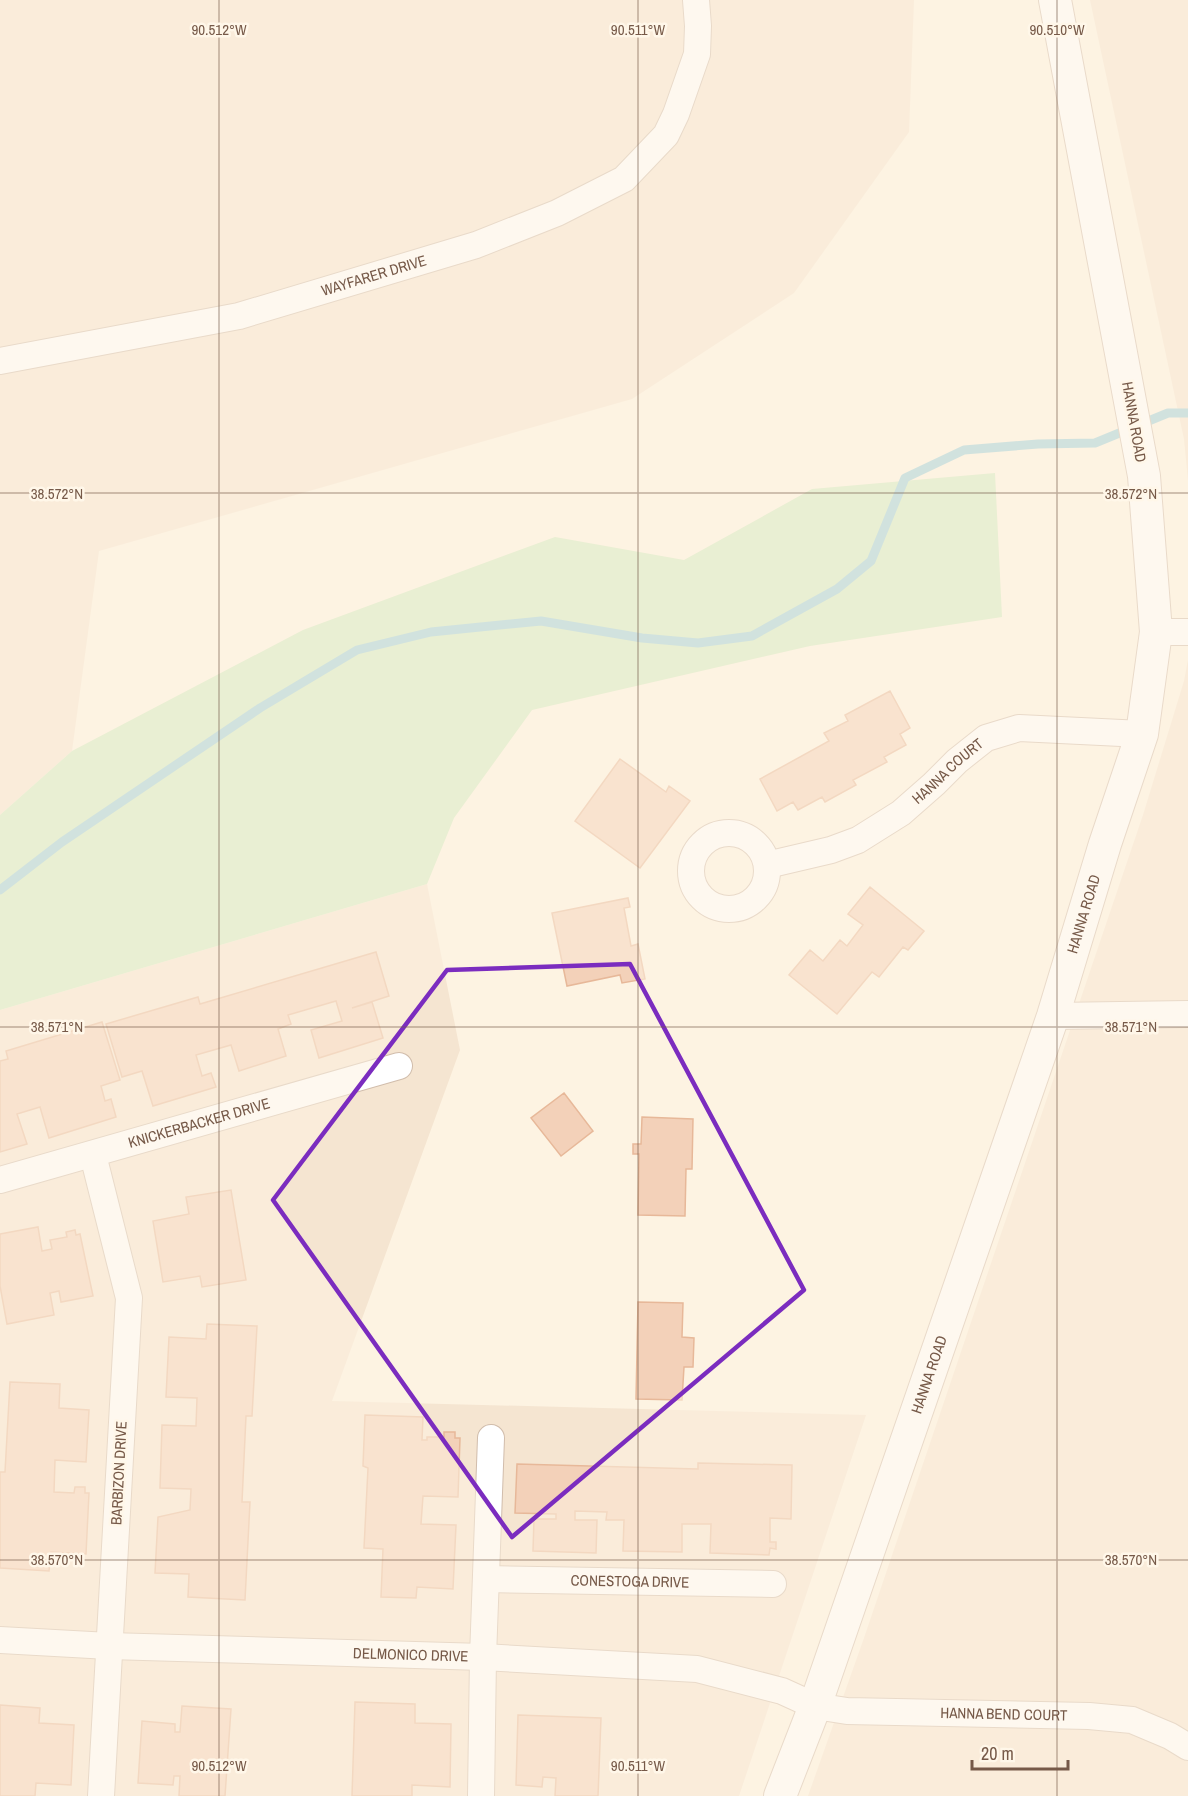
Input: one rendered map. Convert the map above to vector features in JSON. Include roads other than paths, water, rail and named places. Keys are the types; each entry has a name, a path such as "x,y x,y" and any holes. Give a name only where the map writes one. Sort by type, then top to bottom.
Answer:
{"street":[{"name":"WAYFARER DRIVE","path":"0,361 239,316 476,245 557,213 624,179 666,135 688,84 697,54 696,0"},
{"name":"HANNA ROAD","path":"780,1796 815,1706 1053,1016 1105,844 1142,734 1156,632 1144,476 1055,0"},
{"path":"1156,632 1188,633"},
{"name":"HANNA COURT","path":"767,865 831,850 858,840 901,813 957,760 986,738 1019,728 1142,734"},
{"path":"1053,1016 1188,1014"},
{"name":"KNICKERBACKER DRIVE","path":"0,1180 399,1066"},
{"name":"BARBIZON DRIVE","path":"93,1155 129,1298 101,1796"},
{"path":"481,1796 483,1657 491,1438"},
{"name":"CONESTOGA DRIVE","path":"486,1579 773,1584"},
{"name":"DELMONICO DRIVE","path":"0,1640 109,1646 483,1657 697,1669 782,1690 815,1706"},
{"name":"HANNA BEND COURT","path":"815,1706 847,1711 1089,1716 1132,1720 1170,1736 1188,1747"}],"waterway":[{"path":"0,890 62,842 260,708 357,650 431,632 541,621 642,638 698,643 752,636 837,589 871,561 905,478 964,450 1038,444 1095,443 1168,413 1188,413"}]}
